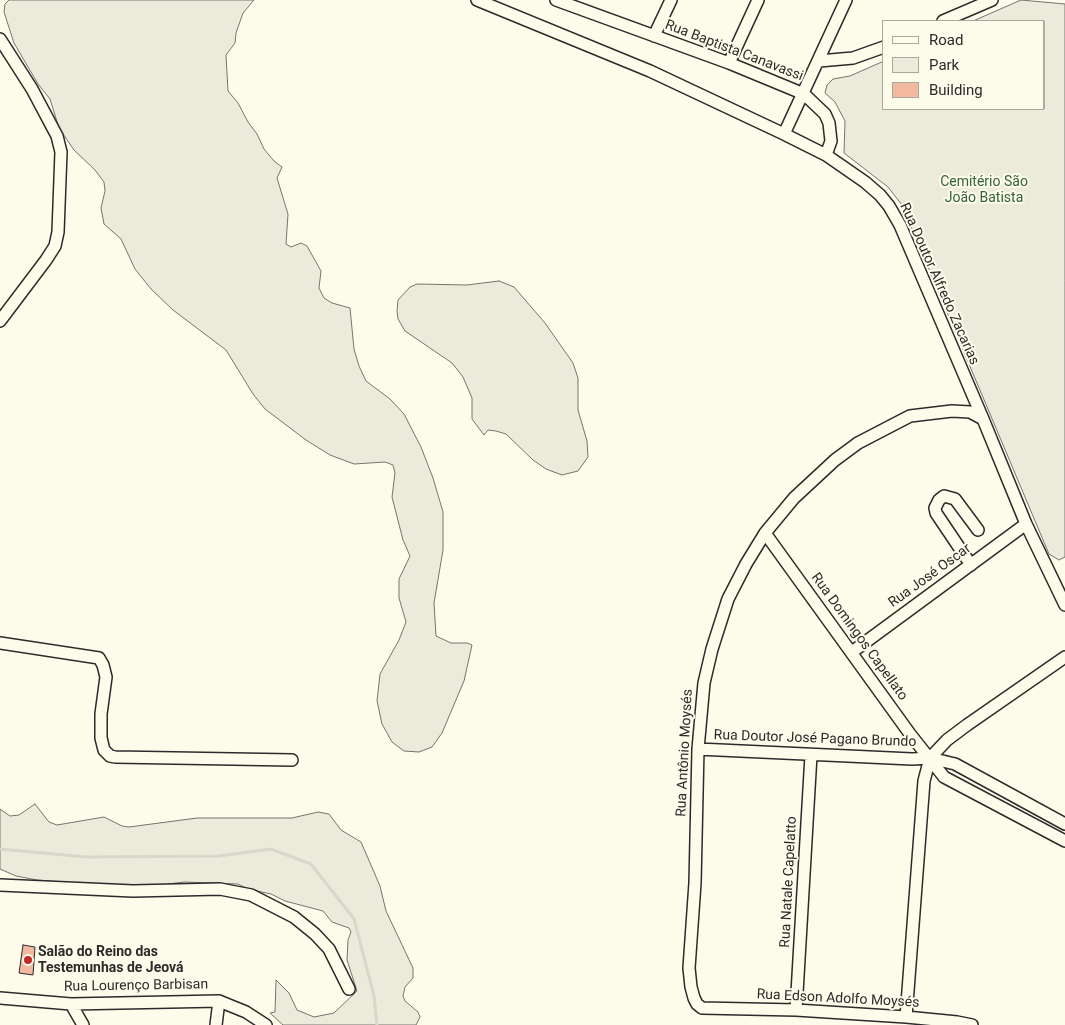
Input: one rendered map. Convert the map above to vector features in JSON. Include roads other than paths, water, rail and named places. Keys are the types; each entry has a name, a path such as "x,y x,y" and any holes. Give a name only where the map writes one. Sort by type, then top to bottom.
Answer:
{"street":[{"name":"Rua Doutor Alfredo Zacarias","path":"477,0 650,71 784,134 826,155 865,182 880,195 900,225 983,418 1026,524 1065,605"},
{"name":"Rua Baptista Canavassi","path":"556,0 582,4 654,36 804,94 846,0"},
{"path":"654,36 671,0"},
{"path":"728,64 758,0"},
{"path":"945,20 992,0"},
{"path":"0,39 32,89 57,136 61,152 58,232 55,246 0,320"},
{"path":"819,60 853,58 882,48"},
{"path":"784,134 804,94 824,114 829,123 831,141 826,155"},
{"name":"Rua Antônio Moysés","path":"702,1008 694,998 689,968 695,883 698,749 704,683 728,598 765,533 794,498 835,460 858,443 910,416 952,411 970,412 983,418"},
{"path":"971,565 936,513 935,508 939,500 944,496 955,499 978,530"},
{"name":"Rua José Oscar","path":"852,652 1026,524"},
{"name":"Rua Domingos Capellato","path":"765,533 910,734 930,758"},
{"path":"0,643 99,658 106,677 101,714 101,738 104,750 110,756 292,760"},
{"path":"906,1017 924,781 930,758 947,740 967,725 1065,657"},
{"name":"Rua Doutor José Pagano Brundo","path":"698,749 912,759 930,758 955,764 1065,824"},
{"name":"Rua Natale Capelatto","path":"796,1010 811,755"},
{"name":"Rua Doutor José Pagano Brundo","path":"930,758 944,777 1065,841"},
{"path":"0,885 133,891 220,889 251,895 294,917 315,934 329,949 349,989"},
{"name":"Rua Lourenço Barbisan","path":"0,998 71,1004 219,1000 246,1012 266,1025"},
{"path":"216,1025 219,1000"},
{"path":"71,1004 83,1025"},
{"name":"Rua Edson Adolfo Moysés","path":"702,1008 796,1010 906,1017 972,1025"}],"waterway":[{"path":"0,849 86,857 219,856 271,849 311,864 354,919 374,996 377,1025"}],"place":[{"name":"Salão do Reino das Testemunhas de Jeová","path":"28,960"}],"park label":[{"name":"Cemitério São João Batista","path":"984,190"}]}
